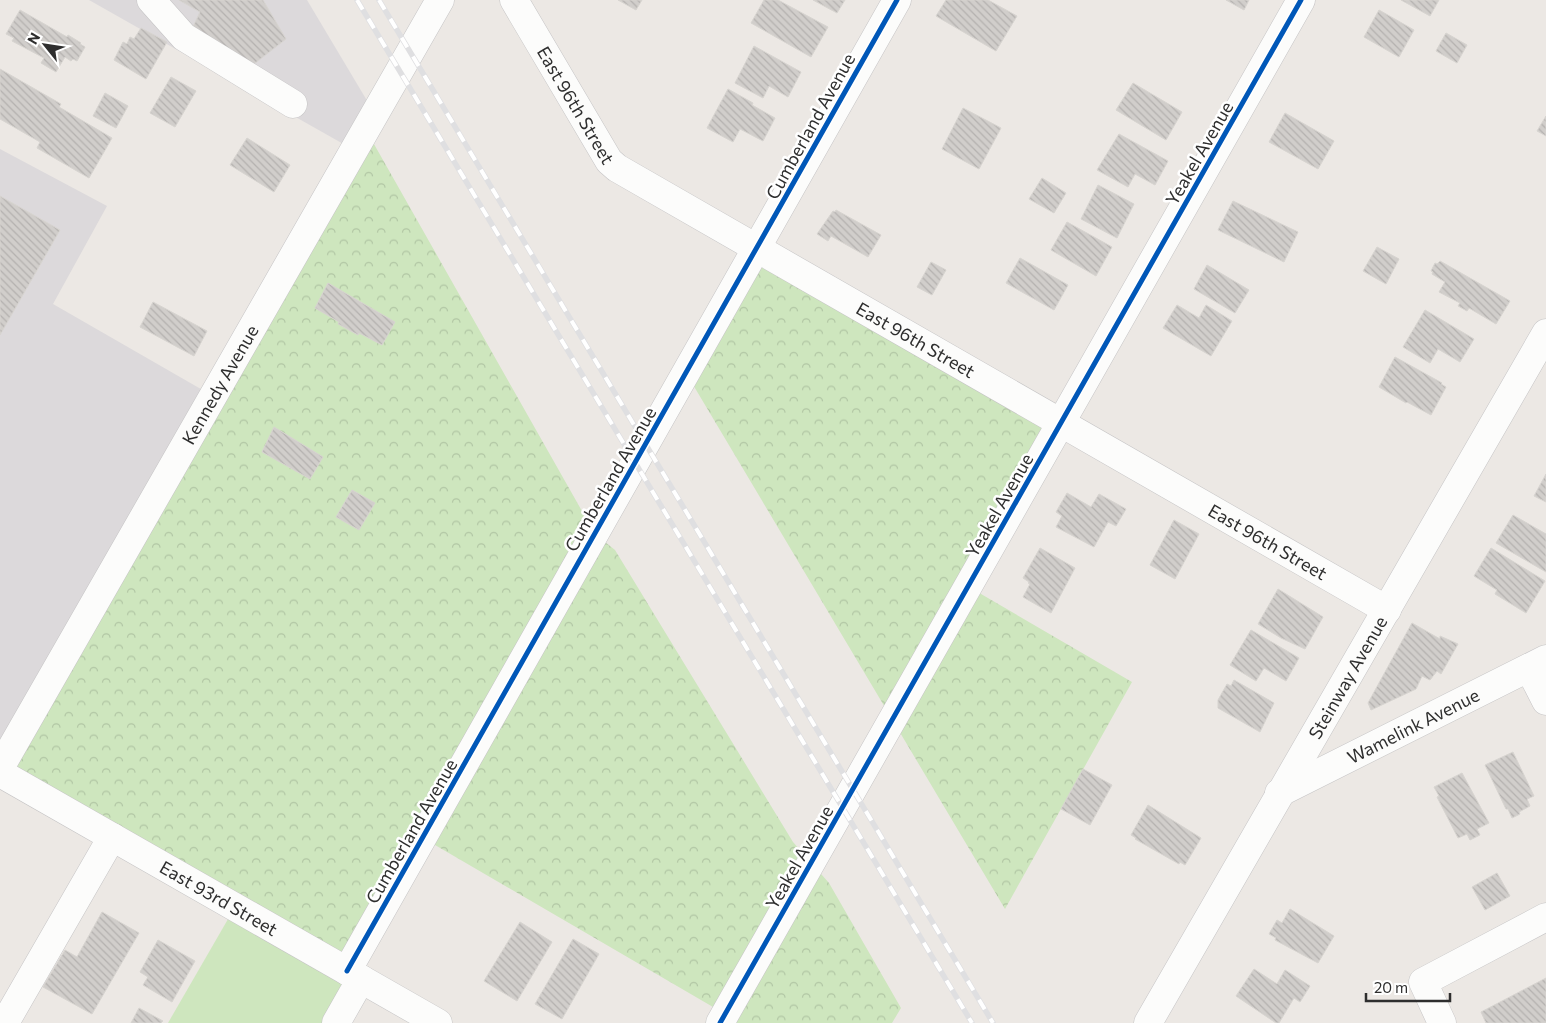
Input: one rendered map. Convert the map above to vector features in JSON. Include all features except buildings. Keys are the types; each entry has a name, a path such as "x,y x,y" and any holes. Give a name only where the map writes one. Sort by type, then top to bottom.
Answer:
{"street":[{"path":"151,0 184,37 292,104"},
{"name":"Kennedy Avenue","path":"0,768 440,0"},
{"name":"East 96th Street","path":"514,0 609,161 617,168 1387,610"},
{"name":"Cumberland Avenue","path":"336,1023 354,975 897,0"},
{"name":"Yeakel Avenue","path":"720,1023 1301,0"},
{"name":"Steinway Avenue","path":"1148,1023 1546,333"},
{"path":"1537,663 1546,701"},
{"name":"Wamelink Avenue","path":"1279,794 1537,663"},
{"name":"East 93rd Street","path":"0,773 438,1023"},
{"path":"6,1021 112,838"},
{"path":"1442,1023 1422,982 1546,917"}],"shaded area":[{"path":"89,0 307,0 375,114 354,150"},
{"path":"0,149 107,206 53,304 213,396 0,768"}],"green space":[{"path":"366,130 595,534 615,550 793,842 829,883 901,1008 892,1023 720,1023 725,1014 423,838 347,971 0,768"},
{"path":"758,248 1061,424 969,587 1132,682 1005,909 686,373"},
{"path":"235,907 361,979 336,1023 168,1023"}],"railway":[{"path":"357,0 972,1023"},
{"path":"379,0 993,1023"}],"cycle path":[{"path":"347,971 897,0"},
{"path":"720,1023 1301,0"}]}
